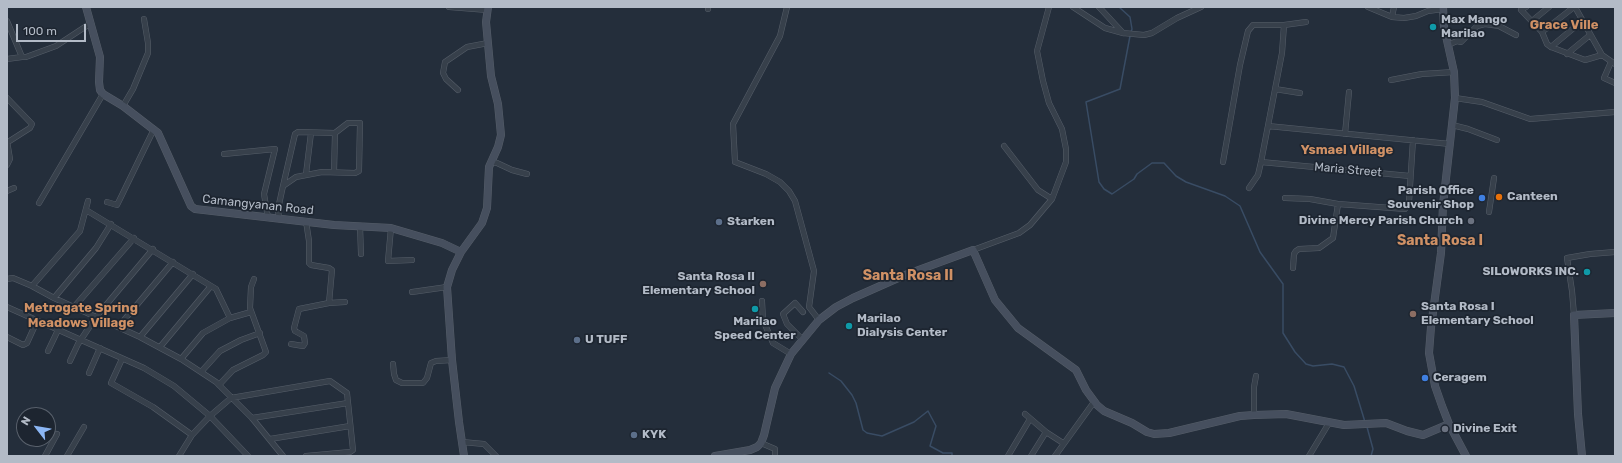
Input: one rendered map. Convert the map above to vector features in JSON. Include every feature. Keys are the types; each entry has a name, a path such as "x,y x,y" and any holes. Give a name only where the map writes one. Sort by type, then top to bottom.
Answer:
{"street":[{"path":"40,203 103,94 98,82 100,57 86,7"},
{"path":"448,7 487,8 491,76 498,104 501,135 498,147 488,167 487,208 482,223 461,252 452,270 447,287 452,360 464,456"},
{"path":"787,7 780,36 733,124 735,162 766,174 780,182 789,191 795,201 814,272 809,307 819,320"},
{"path":"715,456 750,450 757,447 761,443 775,388 792,354 819,320 836,307 906,275 1019,233 1030,225 1052,199 1066,162 1066,149 1062,129 1049,103 1037,51 1049,7"},
{"path":"1073,7 1105,28 1126,33 1144,35 1152,33 1177,18 1200,7"},
{"path":"1100,7 1126,33"},
{"path":"1368,7 1392,17 1404,18 1443,8 1448,45 1454,72 1455,98 1443,205 1441,253 1429,353 1435,386 1449,424 1466,456"},
{"path":"1392,17 1394,7"},
{"path":"1526,7 1521,10 1542,32 1547,44 1551,47 1585,60 1602,55"},
{"path":"1532,21 1549,7"},
{"path":"1542,32 1575,7 1602,55 1613,63 1604,78 1615,83"},
{"path":"123,106 133,89 148,53 144,19"},
{"path":"7,21 22,57"},
{"path":"1551,47 1582,21"},
{"path":"1223,162 1240,65 1250,27 1255,25 1284,25 1306,22"},
{"path":"7,59 26,57 56,46 91,23"},
{"path":"1448,45 1461,42 1477,26 1486,24 1499,26 1516,35"},
{"path":"1249,188 1258,175 1261,162 1282,53 1284,25"},
{"path":"1567,54 1590,35"},
{"path":"458,90 446,79 443,73 445,62 467,47 488,43"},
{"path":"1391,80 1416,75 1454,72"},
{"path":"1274,89 1300,93"},
{"path":"1345,134 1349,92"},
{"name":"Camangyanan Road","path":"103,94 123,106 158,132 190,206 195,209 334,225 391,228 442,243 461,252"},
{"path":"7,98 32,124 30,128 8,142 10,159 7,164"},
{"path":"1455,98 1482,102 1530,119 1615,112"},
{"path":"279,219 278,209 283,186 295,134 298,132 335,133 348,123 360,123 359,171 355,173 322,172 306,174 296,177 283,186"},
{"path":"1452,125 1498,140"},
{"path":"1268,126 1450,144"},
{"path":"107,202 117,204 154,129"},
{"path":"306,174 311,133"},
{"path":"334,172 335,133"},
{"path":"1285,198 1405,210 1409,202 1413,140"},
{"path":"1004,146 1038,190 1052,199"},
{"path":"224,154 275,149 264,194 268,218"},
{"path":"491,162 527,174"},
{"name":"Maria Street","path":"1261,162 1410,176"},
{"path":"1489,212 1494,178"},
{"path":"7,191 14,188"},
{"path":"32,286 80,231 88,201"},
{"path":"1293,268 1294,254 1296,251 1299,249 1319,248 1333,238 1338,204"},
{"path":"86,210 153,249 212,286 216,289 230,318"},
{"path":"306,221 309,241 309,263 311,265 329,268 332,270 329,303"},
{"path":"54,298 96,248 111,224"},
{"path":"360,226 361,254"},
{"path":"391,228 388,261 412,260"},
{"path":"74,307 134,238"},
{"path":"70,361 81,339 96,317 153,249"},
{"path":"973,250 995,300 1003,312 1018,328 1076,370 1094,402 1104,411 1132,423 1147,432 1154,434 1176,432 1240,416 1286,414 1344,425 1386,423 1423,435 1449,424"},
{"path":"1582,456 1578,414 1574,315 1567,258 1615,252"},
{"path":"119,326 173,262"},
{"path":"140,337 193,274"},
{"path":"7,279 13,278 32,286 54,298 119,326 181,359 218,385 252,418 284,456"},
{"path":"218,385 233,370 265,354 260,333 251,312 252,287 254,279"},
{"path":"160,347 212,286"},
{"path":"412,292 447,287"},
{"path":"762,301 763,320 773,343 792,354"},
{"path":"291,344 303,346 305,343 304,336 295,331 294,328 299,309 329,303 345,302"},
{"path":"803,312 795,303 783,314 787,324 803,340"},
{"path":"7,307 144,368 174,386 226,431 248,456"},
{"path":"181,359 203,332 230,318 251,312"},
{"path":"1574,315 1615,313"},
{"path":"7,337 23,345 27,344 37,321"},
{"path":"48,351 58,330"},
{"path":"201,372 220,351 260,333"},
{"path":"89,373 100,348"},
{"path":"122,359 111,383 153,407 192,435"},
{"path":"393,364 396,380 402,383 422,383 428,378 431,363 436,361 452,360"},
{"path":"1254,415 1254,387 1256,376"},
{"path":"179,456 192,435 210,416 231,398 330,381 347,393 353,449 352,451 306,456"},
{"path":"1055,456 1094,402"},
{"path":"252,418 348,403"},
{"path":"1025,414 1046,432 1063,443"},
{"path":"1008,456 1030,419"},
{"path":"1309,456 1328,423"},
{"path":"270,439 350,426"},
{"path":"67,456 84,428"},
{"path":"1031,456 1046,432"},
{"path":"45,456 57,434"},
{"path":"462,442 484,444 496,456"},
{"path":"761,443 775,449 774,456"}],"waterway":[{"path":"1119,7 1130,17 1131,32"},
{"path":"1130,36 1120,89 1086,102 1099,182 1104,189 1112,194 1134,179 1137,174 1152,163 1164,163 1176,176 1186,182 1225,196 1240,206 1260,252 1283,284 1283,333 1295,352 1306,364 1313,366 1332,364 1344,367 1354,386 1365,422"},
{"path":"829,373 841,381 852,395 856,403 863,430 867,433 882,436 914,422 928,411 936,426 930,446 943,453 952,453 952,456"},
{"path":"1367,427 1373,449 1371,456"}],"place":[{"name":"Max Mango Marilao","path":"1433,27"},
{"name":"Canteen","path":"1499,197"},
{"name":"Parish Office Souvenir Shop","path":"1482,198"},
{"name":"Divine Mercy Parish Church","path":"1471,221"},
{"name":"Starken","path":"719,222"},
{"name":"SILOWORKS INC.","path":"1587,272"},
{"name":"Santa Rosa II Elementary School","path":"763,284"},
{"name":"Marilao Speed Center","path":"755,309"},
{"name":"Santa Rosa I Elementary School","path":"1413,314"},
{"name":"Marilao Dialysis Center","path":"849,326"},
{"name":"U TUFF","path":"577,340"},
{"name":"Ceragem","path":"1425,378"},
{"name":"Divine Exit","path":"1445,429"},
{"name":"KYK","path":"634,435"}],"district":[{"name":"Grace Ville","path":"1564,25"},
{"name":"Ysmael Village","path":"1347,150"},
{"name":"Santa Rosa I","path":"1440,241"},
{"name":"Santa Rosa II","path":"908,276"},
{"name":"Metrogate Spring Meadows Village","path":"81,316"}]}
